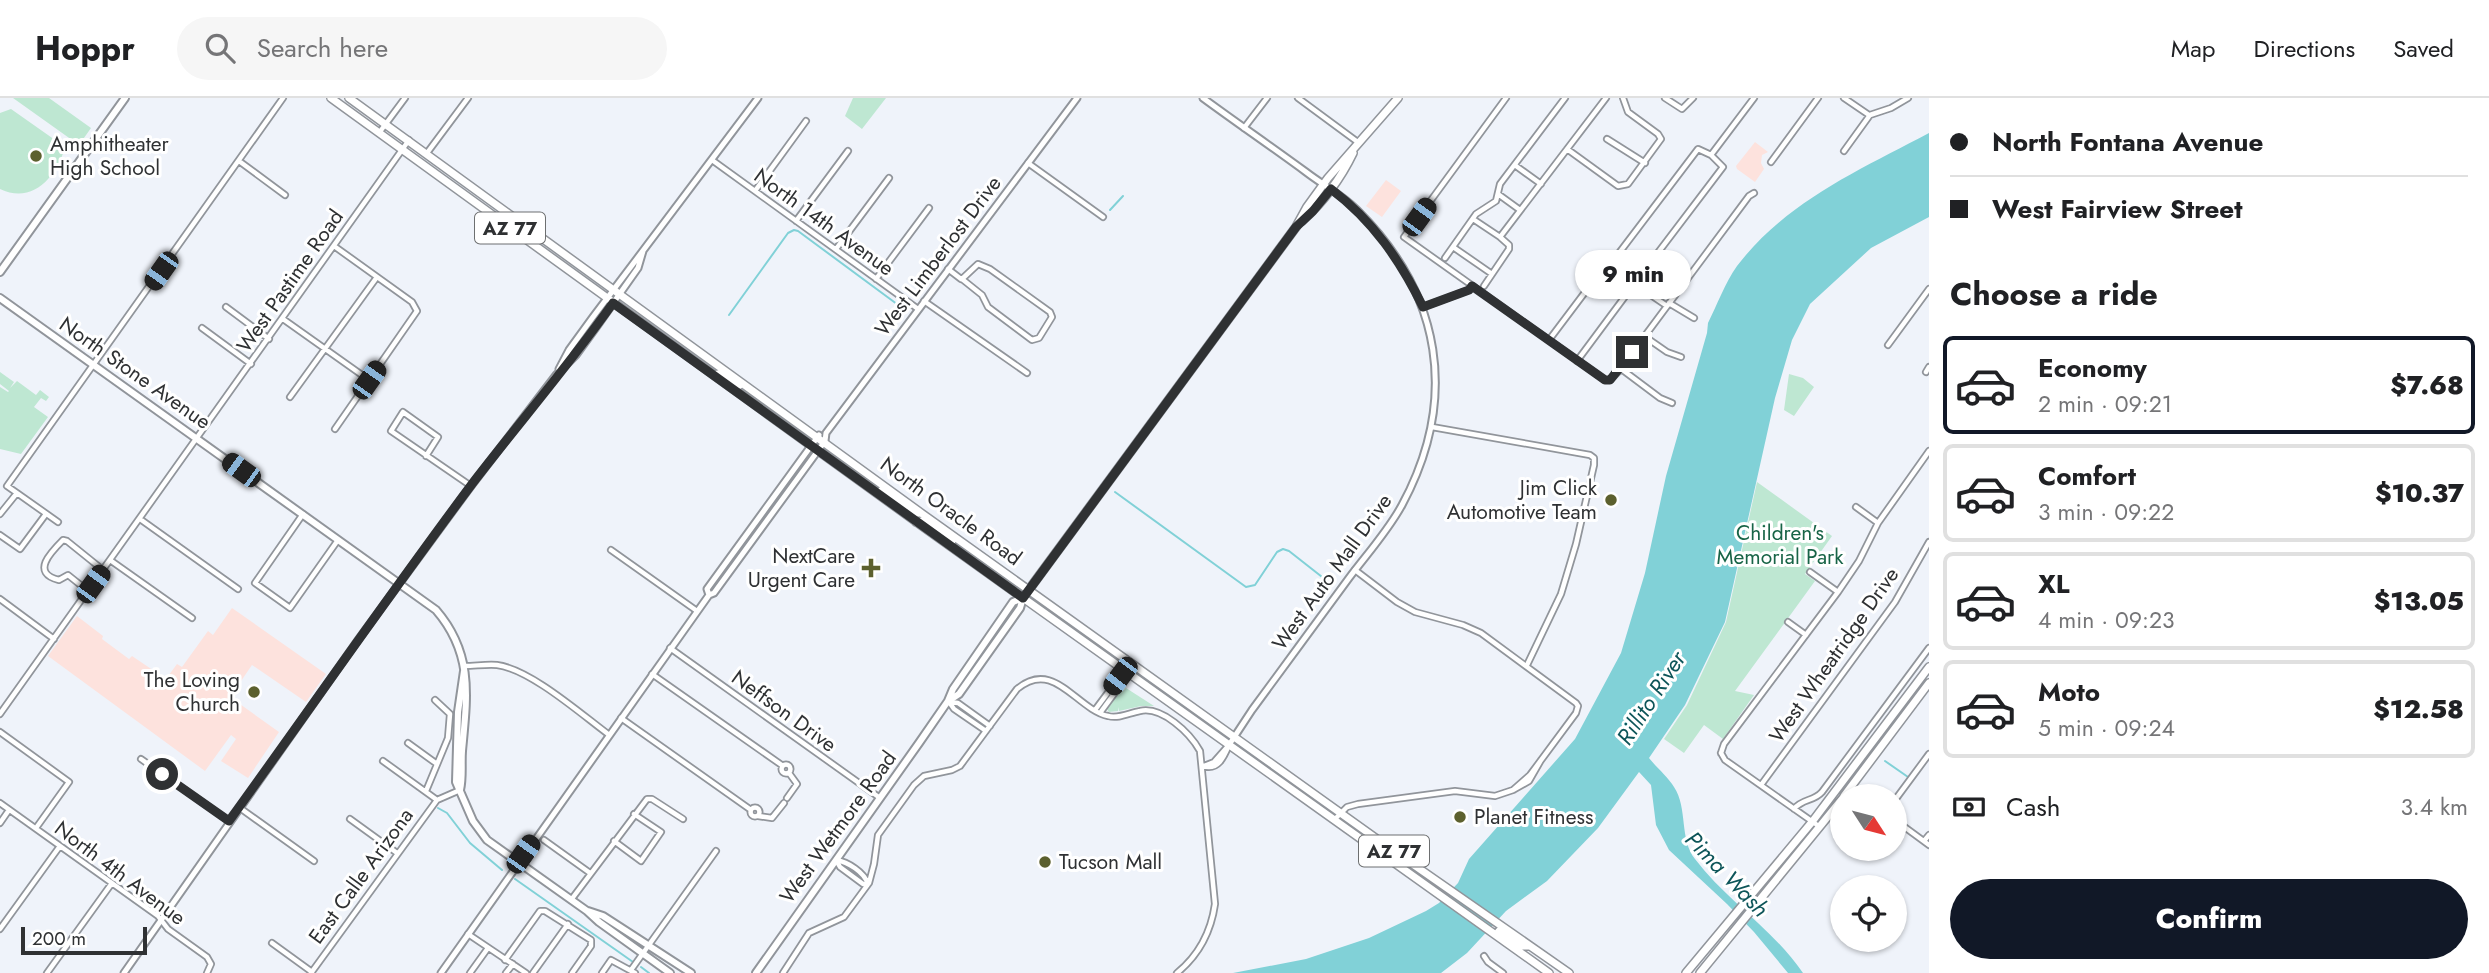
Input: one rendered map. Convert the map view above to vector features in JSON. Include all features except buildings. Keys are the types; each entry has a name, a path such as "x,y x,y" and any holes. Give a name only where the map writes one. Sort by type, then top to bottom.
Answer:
{"main road":[{"path":"0,272 125,98"},
{"name":"North Oracle Road","path":"331,98 916,522 1549,973"},
{"name":"North Oracle Road","path":"349,98 754,391 822,437 921,513 1569,973"},
{"name":"West Wetmore Road","path":"756,973 948,701 953,689 1013,602 1023,598 1030,590 1296,227 1313,211 1327,187 1398,98"},
{"path":"505,225 512,216"},
{"name":"North Stone Avenue","path":"0,298 436,610 449,625 460,647 465,666 455,760 456,782 473,821 487,840 670,973"},
{"path":"682,352 714,369 721,367"},
{"path":"714,376 721,373 754,391"},
{"path":"868,487 876,488 913,513 921,513"},
{"path":"916,522 923,521 958,545 972,549"},
{"path":"1686,973 1812,822 1929,667"},
{"path":"1852,784 1929,683"},
{"path":"1700,973 1830,814"},
{"path":"1381,853 1391,855 1425,878 1430,876"},
{"name":"North Stone Avenue","path":"587,911 603,916 691,973"},
{"path":"1493,934 1499,931 1521,946 1530,946"}],"street":[{"path":"58,523 7,486 283,98"},
{"path":"379,133 405,98"},
{"path":"427,153 468,98"},
{"path":"124,973 400,583 556,375 569,350 638,268 643,251 758,98"},
{"name":"West Limberlost Drive","path":"441,973 608,734 759,530 814,448 1077,98"},
{"name":"West Auto Mall Drive","path":"1203,98 1349,203 1380,234 1408,277 1423,307 1435,366 1436,397 1432,427 1419,469 1401,507 1234,737 1218,765 1211,768 1203,766"},
{"path":"1244,128 1267,98"},
{"path":"1298,98 1358,146"},
{"path":"1506,98 1404,237 1607,380 1620,369 1748,196 1754,193"},
{"path":"1445,258 1479,211 1493,205 1499,194 1500,184 1565,98"},
{"path":"1500,237 1606,98"},
{"path":"1567,149 1618,187 1628,184 1661,139 1628,112 1625,98"},
{"path":"1665,98 1684,109 1693,98"},
{"path":"1711,155 1754,98"},
{"path":"1771,162 1818,98"},
{"path":"1844,98 1870,115"},
{"path":"1844,152 1870,115 1891,108 1908,98"},
{"path":"755,191 806,121"},
{"path":"1607,139 1645,163"},
{"name":"West Pastime Road","path":"0,714 409,140"},
{"path":"1698,149 1711,155 1722,165 1720,172 1640,279 1615,264 1616,257 1698,149"},
{"path":"796,221 848,151"},
{"name":"North 14th Avenue","path":"712,160 918,309"},
{"path":"239,161 285,195"},
{"path":"1028,163 1103,217"},
{"path":"1516,166 1541,184"},
{"path":"836,249 889,178"},
{"path":"1499,194 1520,210"},
{"path":"876,279 929,208"},
{"path":"1473,219 1500,237 1509,249 1483,286"},
{"path":"334,246 419,308 335,429"},
{"path":"1453,247 1492,274"},
{"path":"948,269 982,295 988,307 1032,340 1039,338 1052,317 1050,312 984,265 974,265 962,279"},
{"path":"1549,341 1608,265 1635,284 1695,318"},
{"path":"290,397 377,277"},
{"path":"1577,361 1635,284"},
{"path":"1423,307 1469,290 1472,286"},
{"path":"1888,345 1929,289"},
{"path":"924,301 1027,373"},
{"path":"226,307 269,338"},
{"path":"283,318 369,380"},
{"path":"202,328 251,364"},
{"path":"1644,336 1667,352 1681,357"},
{"path":"1620,369 1660,398 1672,403"},
{"path":"426,456 438,437 403,412 391,431 426,456 471,486"},
{"path":"1432,427 1594,458 1576,544 1560,594 1527,665"},
{"name":"West Limberlost Drive","path":"709,595 707,589 756,520 814,448"},
{"path":"1820,827 1718,753 1838,592 1859,561 1878,523 1929,452"},
{"path":"0,513 17,493"},
{"path":"1856,507 1878,523"},
{"path":"0,535 20,549 46,514"},
{"path":"303,514 255,583 290,608 338,540"},
{"path":"140,519 238,589"},
{"path":"756,520 759,530"},
{"path":"88,591 68,575 59,580 48,575 44,566 54,550 63,540 66,541 103,570"},
{"name":"West Wheatridge Drive","path":"1761,785 1895,602 1929,542"},
{"path":"611,550 697,611"},
{"path":"110,560 192,618"},
{"path":"725,564 728,573"},
{"path":"1334,820 1341,812 1358,804 1455,791 1495,796 1513,790 1541,760 1576,713 1578,706 1481,633 1406,607 1355,570"},
{"path":"1810,572 1838,592"},
{"path":"0,599 54,639"},
{"path":"1788,622 1805,635"},
{"name":"Neffson Drive","path":"670,648 880,798"},
{"path":"1794,809 1800,802 1816,798 1822,792 1929,648"},
{"path":"465,666 499,665 518,672 536,681 608,734"},
{"path":"1098,712 1125,679 1124,670"},
{"path":"620,718 751,810 758,809 758,816 772,818 785,801 797,784 789,772 789,766 783,766 652,674"},
{"path":"783,973 809,933 844,917 868,884 878,835 914,785 925,776 960,766 1017,689 1027,682 1040,679 1056,683 1098,712 1112,717 1143,710 1160,714 1194,740 1200,751 1215,904 1203,945 1177,973"},
{"path":"426,791 448,738 450,714 435,700"},
{"path":"948,701 958,703 990,726"},
{"path":"948,701 954,709 986,731"},
{"path":"0,732 69,782 35,829"},
{"path":"408,743 437,764"},
{"path":"1907,784 1929,754"},
{"path":"141,759 229,821"},
{"path":"383,761 437,800 460,790"},
{"path":"571,900 647,799 652,799 683,819"},
{"name":"East Calle Arizona","path":"272,943 311,972 437,800"},
{"name":"North 4th Avenue","path":"0,803 158,916 167,929 207,957 211,966 207,973"},
{"path":"239,807 314,861"},
{"path":"0,822 9,810"},
{"path":"614,841 641,860 661,832 634,814"},
{"path":"350,819 397,853"},
{"path":"1908,829 1927,843 1929,835"},
{"path":"544,840 590,873"},
{"path":"0,929 60,846"},
{"path":"602,973 611,960 633,972 643,953 716,851"},
{"path":"836,860 840,867 863,884 868,884"},
{"path":"47,973 111,883"},
{"path":"505,960 540,911 545,911 591,940 591,946 572,973"},
{"path":"534,973 568,924"},
{"path":"468,934 526,973"},
{"path":"470,973 488,948"},
{"path":"1484,956 1492,968 1503,973"},
{"path":"506,973 513,964"}],"shaded area":[{"path":"1755,142 1768,152 1762,155 1761,163 1764,169 1755,182 1736,166"},
{"path":"1386,180 1401,191 1382,217 1366,206"},
{"path":"232,608 326,674 306,702 252,665 230,697 279,732 248,778 221,761 236,739 231,735 205,771 48,656 77,616 129,659 132,656 166,679 177,664 182,667 208,631 213,635"}],"green space":[{"path":"13,98 49,98 91,128 79,145"},
{"path":"853,98 886,98 862,129 845,116"},
{"path":"11,109 65,147 50,177 42,185 23,193 0,189 0,113"},
{"path":"0,372 14,382 10,388 17,381 36,395 40,390 49,397 46,401 41,398 34,407 48,417 21,454 0,449 0,387 9,391 0,384"},
{"path":"1789,374 1803,378 1814,387 1794,416 1784,410"},
{"name":"Children's Memorial Park","path":"1757,482 1832,536 1805,574 1815,581 1735,691 1754,695 1723,739 1704,725 1684,753 1664,739 1687,705 1726,622"},
{"path":"1124,685 1126,686 1121,694 1126,688 1154,706 1119,711 1118,707 1118,711 1109,712 1107,709"}],"water":[{"name":"Rillito River","path":"1929,133 1929,217 1871,248 1810,304 1792,340 1775,398 1725,622 1685,705 1649,758 1669,780 1678,795 1687,842 1695,859 1778,943 1803,973 1788,973 1727,904 1669,850 1656,825 1651,785 1639,772 1598,828 1547,881 1506,911 1467,953 1441,973 1233,973 1306,959 1369,938 1439,903 1458,883 1469,859 1575,739 1621,653 1645,573 1666,476 1708,323 1737,266 1756,243 1778,223 1825,189"}],"waterway":[{"path":"1110,210 1123,196"},
{"path":"729,315 788,233 794,230 905,310"},
{"path":"1115,492 1246,587 1255,585 1277,552 1283,549 1331,584"},
{"path":"1885,761 1908,777"},
{"path":"438,808 447,813 470,843 502,870"},
{"path":"515,879 633,962"},
{"path":"641,967 649,973"}],"place":[{"name":"Amphitheater High School","path":"36,156"},
{"name":"Jim Click Automotive Team","path":"1611,500"},
{"name":"NextCare Urgent Care","path":"871,568"},
{"name":"The Loving Church","path":"254,692"},
{"name":"Planet Fitness","path":"1460,817"},
{"name":"Tucson Mall","path":"1045,862"}],"route":[{"path":"162,774 229,821 471,486 556,375 576,355 613,303 1023,598 1296,227 1331,189 1380,234 1408,277 1423,307 1469,290 1472,286 1605,380 1610,380 1618,372 1632,352"}],"water label":[{"name":"Pima Wash","path":"1727,874"}]}
